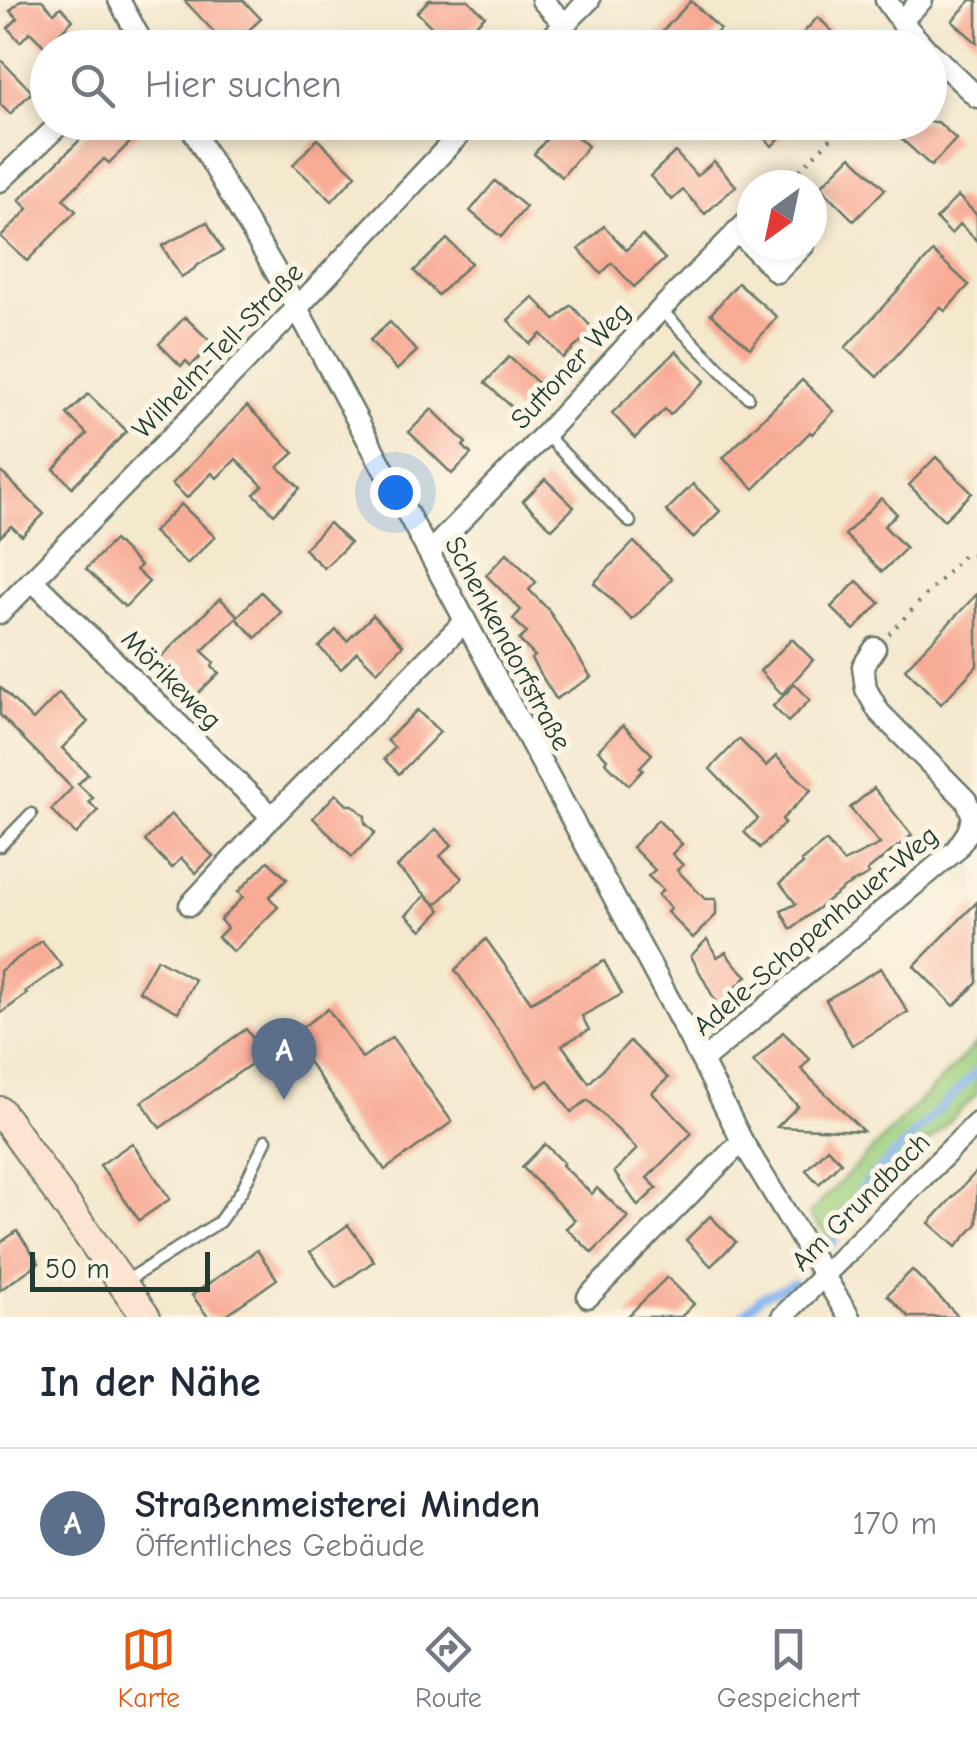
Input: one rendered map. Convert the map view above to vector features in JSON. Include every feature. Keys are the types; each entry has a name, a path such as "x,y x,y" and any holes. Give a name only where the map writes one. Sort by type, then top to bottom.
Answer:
{"main road":[{"path":"0,1111 146,1317"}],"street":[{"path":"119,0 134,30"},
{"path":"542,0 564,23"},
{"path":"558,30 589,0"},
{"path":"886,0 909,30"},
{"path":"901,21 922,0"},
{"path":"947,68 977,96"},
{"path":"0,181 43,140"},
{"name":"Schenkendorfstraße","path":"199,140 297,308 430,552 742,1141 849,1317"},
{"name":"Wilhelm-Tell-Straße","path":"0,613 454,140"},
{"name":"Suttoner Weg","path":"430,552 737,232"},
{"path":"770,260 778,272 790,260"},
{"name":"Mörikeweg","path":"32,580 272,816"},
{"path":"190,904 466,621"},
{"name":"Adele-Schopenhauer-Weg","path":"702,1061 956,850 968,832 973,816 966,800 879,712 866,688 862,666 875,648"},
{"name":"Am Grundbach","path":"782,1317 977,1123"},
{"path":"588,1297 742,1141"}],"lane":[{"path":"660,310 748,397"},
{"path":"545,434 630,522"},
{"path":"0,846 32,814"},
{"path":"122,1283 219,1222 242,1190 266,1140"}],"path":[{"path":"800,170 829,140"},
{"path":"875,648 963,556 977,555"}],"green space":[{"path":"977,1043 977,1094 830,1239 809,1214"}],"building":[{"path":"21,0 42,0 54,13 61,7 73,20 63,30 30,30 20,42 8,28 18,18 10,11"},
{"path":"184,0 243,0 261,19 249,30 212,30"},
{"path":"429,0 468,0 485,16 471,30 434,30 417,12"},
{"path":"971,0 977,0 977,43 952,21"},
{"path":"691,1 720,29 719,30 664,30"},
{"path":"818,17 831,30 806,30"},
{"path":"0,59 30,94 10,114 0,104"},
{"path":"947,130 956,139 931,166 902,140 947,140"},
{"path":"80,140 133,140 109,163 104,159 63,199 76,211 27,261 1,237 28,209 19,200"},
{"path":"318,140 356,175 332,201 293,165"},
{"path":"546,140 581,140 588,146 562,177 534,154"},
{"path":"675,152 697,176 714,161 736,186 705,214 683,190 672,200 650,176"},
{"path":"851,156 885,189 854,221 827,194 827,180"},
{"path":"495,181 526,207 501,237 470,211"},
{"path":"958,196 977,215 977,241 960,224 951,234 936,219"},
{"path":"207,222 223,251 181,277 162,246"},
{"path":"604,226 626,250 642,235 665,259 634,287 612,263 601,274 579,249"},
{"path":"447,239 471,263 438,295 414,271"},
{"path":"933,252 969,285 945,311 940,307 877,377 845,348"},
{"path":"738,283 777,317 750,348 711,314"},
{"path":"533,297 555,320 571,305 594,330 563,358 541,334 530,344 508,320"},
{"path":"185,317 213,344 191,366 186,361 181,366 159,344"},
{"path":"390,322 417,351 397,370 370,340"},
{"path":"676,351 705,381 670,415 665,409 635,438 612,413"},
{"path":"509,357 546,390 522,416 485,383"},
{"path":"802,380 834,411 754,489 723,458"},
{"path":"88,394 127,431 72,487 54,469 87,434 67,414"},
{"path":"247,406 294,453 278,467 300,488 274,514 254,494 263,486 236,459 217,478 212,473 187,498 172,484"},
{"path":"432,409 466,443 463,446 471,454 452,474 409,432"},
{"path":"936,457 972,493 944,520 909,485"},
{"path":"0,471 44,514 22,536 11,526 0,537"},
{"path":"545,479 574,507 552,529 523,501"},
{"path":"693,484 720,511 693,538 666,511"},
{"path":"881,498 897,514 884,526 906,548 882,572 845,535"},
{"path":"181,504 215,537 187,564 153,532"},
{"path":"329,523 350,543 324,568 304,549"},
{"path":"114,540 140,566 136,570 149,582 125,607 86,569"},
{"path":"634,542 672,579 632,620 594,583"},
{"path":"507,553 536,582 529,590 548,609 591,677 556,699 531,659 535,656 519,640 527,633 513,619 521,610 486,575"},
{"path":"857,581 880,603 854,630 831,607"},
{"path":"261,592 281,612 256,638 236,618 202,651 219,673 192,699 155,663 220,598 238,616"},
{"path":"977,594 977,666 941,704 905,669"},
{"path":"373,615 403,645 377,672 357,652 341,669 319,647 336,630 347,641"},
{"path":"792,639 813,660 782,694 760,671"},
{"path":"795,684 810,700 788,722 773,706"},
{"path":"0,687 33,720 59,693 88,722 62,748 88,774 78,784 93,798 89,802 98,811 76,834 51,810 72,788 0,715"},
{"path":"417,710 440,732 399,774 384,759 395,748 387,740"},
{"path":"623,725 652,754 629,785 598,750"},
{"path":"739,739 766,766 776,756 811,790 760,848 744,832 758,819 710,769"},
{"path":"874,788 912,835 867,871 869,874 845,887 791,929 781,911 796,904 780,883 803,864 801,861 826,841 843,862 880,844 850,808"},
{"path":"336,794 365,816 365,823 375,833 352,857 313,818"},
{"path":"171,814 213,856 196,873 181,858 172,868 145,841"},
{"path":"658,820 682,844 672,854 683,865 677,870 705,899 716,899 716,915 693,938 667,912 671,908 658,895 663,890 648,876 655,870 632,847"},
{"path":"436,829 452,845 440,856 462,878 436,905 397,867"},
{"path":"268,861 287,879 269,897 278,907 233,952 218,937 227,928 220,920 243,897 238,892"},
{"path":"426,895 441,910 422,930 406,915"},
{"path":"977,902 977,983 954,1006 914,966"},
{"path":"486,939 531,1002 604,961 622,994 582,1016 589,1030 562,1045 589,1083 630,1041 668,1078 652,1093 692,1133 647,1178 657,1188 638,1206 614,1172 637,1149 588,1100 571,1112 548,1080 538,1087 455,970"},
{"path":"707,939 717,957 726,952 747,976 718,1006 691,956"},
{"path":"42,941 62,966 0,1014 0,971"},
{"path":"157,959 195,980 178,1012 139,991"},
{"path":"881,968 908,1012 852,1045 826,1000"},
{"path":"328,1009 362,1058 392,1037 452,1122 385,1170 290,1036"},
{"path":"246,1029 264,1055 160,1128 142,1102"},
{"path":"783,1032 810,1059 801,1069 863,1131 777,1127 798,1106 753,1062"},
{"path":"132,1143 170,1199 139,1220 100,1165"},
{"path":"545,1144 592,1194 597,1188 628,1217 592,1253 566,1228 575,1220 522,1167"},
{"path":"827,1148 841,1162 819,1184 806,1170"},
{"path":"977,1171 977,1224 956,1247 929,1223"},
{"path":"710,1216 736,1242 711,1266 686,1240"},
{"path":"348,1225 374,1261 336,1288 310,1252"},
{"path":"17,1231 39,1263 0,1290 0,1243"},
{"path":"257,1250 277,1279 223,1317 208,1317 192,1295"},
{"path":"912,1270 959,1317 909,1317 887,1295"},
{"path":"667,1277 694,1304 681,1317 627,1317"}],"waterway":[{"path":"832,1244 864,1185 977,1071"},
{"path":"741,1317 761,1297 794,1283"}],"place":[{"name":"Straßenmeisterei Minden","path":"284,1100"}]}
